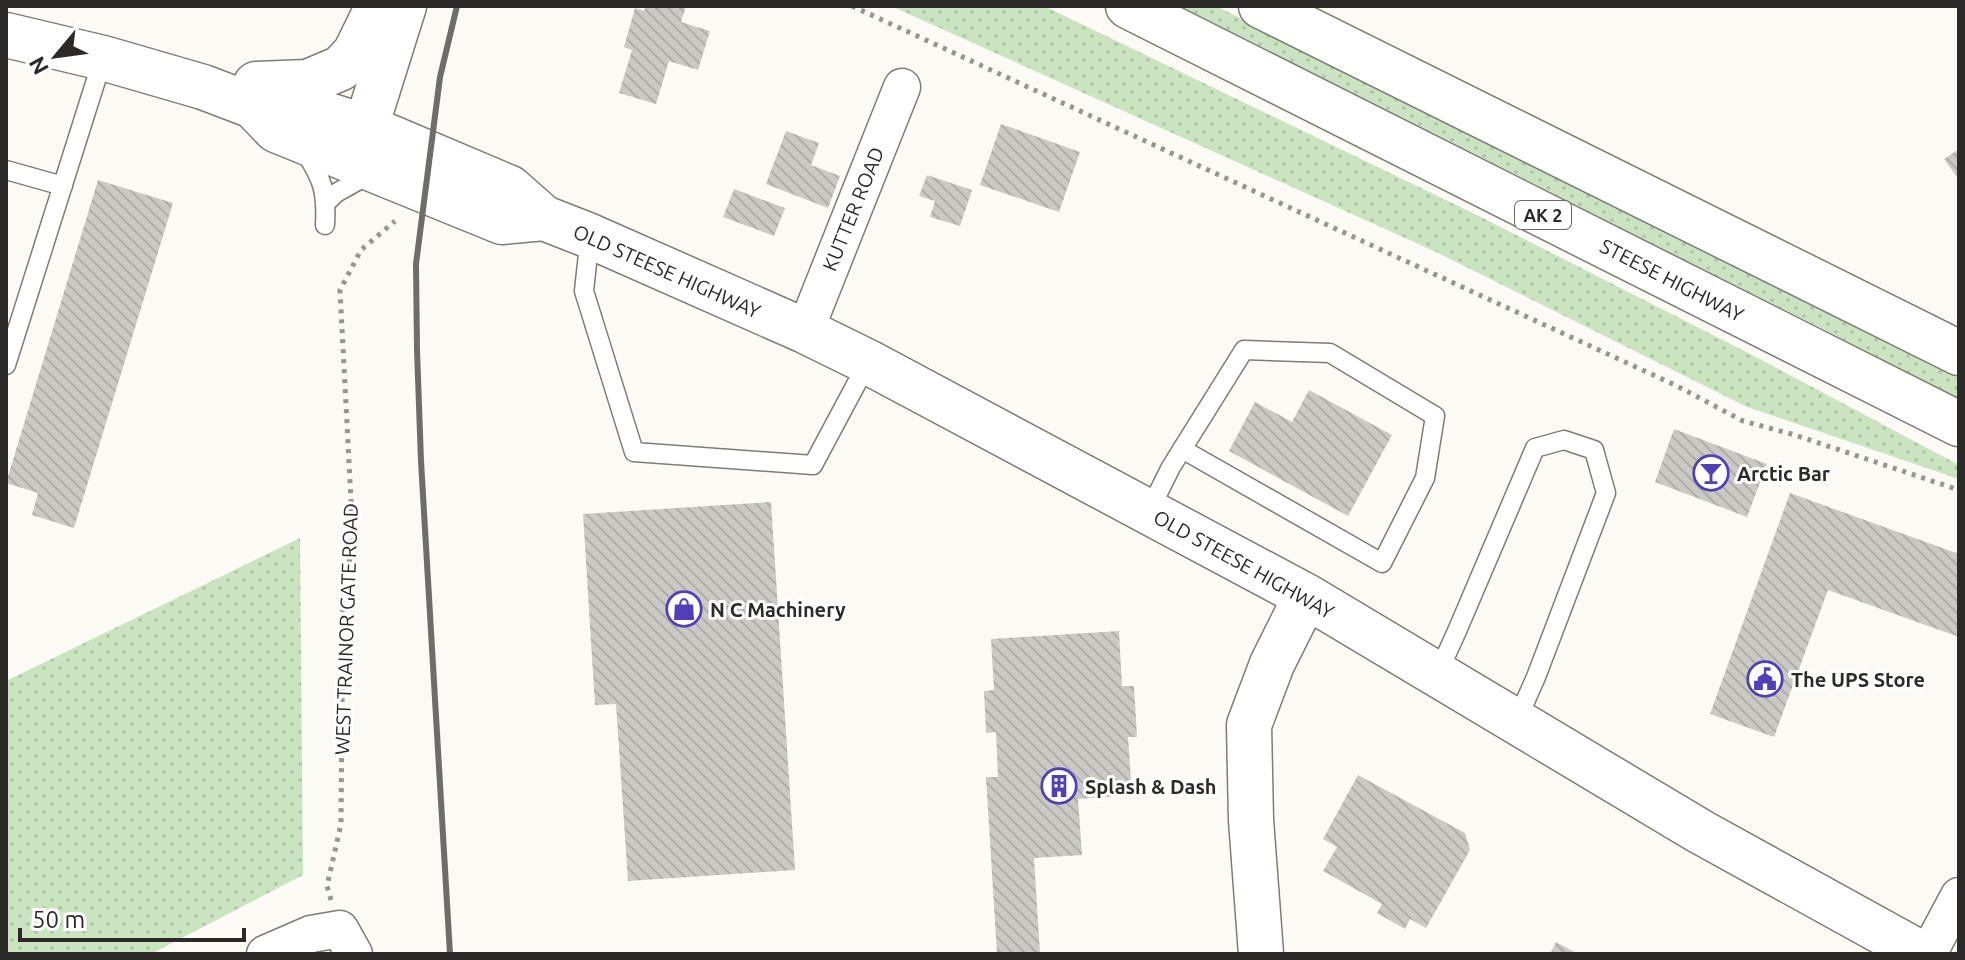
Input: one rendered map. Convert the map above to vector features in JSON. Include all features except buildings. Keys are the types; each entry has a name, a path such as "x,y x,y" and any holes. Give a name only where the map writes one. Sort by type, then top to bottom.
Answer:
{"main road":[{"path":"378,6 355,53 341,68 308,82 257,84 263,118 340,134 366,127 404,6"},
{"name":"STEESE HIGHWAY","path":"1128,6 1959,424"},
{"path":"1261,6 1959,353"},
{"name":"OLD STEESE HIGHWAY","path":"6,35 103,58 263,118 377,171 502,222 544,218"},
{"name":"OLD STEESE HIGHWAY","path":"366,127 510,188 544,218 805,331 1149,511 1306,596 1701,832 1922,954"},
{"path":"1261,954 1251,820 1249,725 1272,664 1306,596"}],"street":[{"name":"KUTTER ROAD","path":"805,331 902,87"},
{"path":"1928,954 1959,896"},
{"path":"265,954 311,934 347,942"}],"lane":[{"path":"6,365 103,58"},
{"path":"263,118 320,175 326,203 325,225"},
{"path":"6,170 63,186"},
{"path":"326,203 336,193 377,171"},
{"path":"590,236 584,291 634,452 813,465 868,362"},
{"path":"1149,511 1182,449 1244,350 1330,353 1435,416 1425,478 1382,563 1182,449"},
{"path":"1437,675 1535,448 1564,440 1594,450 1606,493 1516,722"}],"path":[{"path":"852,6 1675,385 1743,421 1795,435 1959,490"},
{"name":"WEST TRAINOR GATE ROAD","path":"347,942 327,886 341,824 343,599 353,539 340,290 361,250 395,221"}],"green space":[{"path":"891,6 1044,6 1481,217 1756,357 1959,465 1959,479 1747,407 1436,252"},
{"path":"1164,6 1216,6 1959,374 1959,400 1821,328"},
{"path":"300,538 303,875 151,954 6,954 6,681"}],"railway":[{"path":"450,954 421,461 416,264 440,77 457,6"}],"place":[{"name":"Arctic Bar","path":"1711,473"},
{"name":"N C Machinery","path":"684,609"},
{"name":"The UPS Store","path":"1765,679"},
{"name":"Splash & Dash","path":"1059,786"}]}
